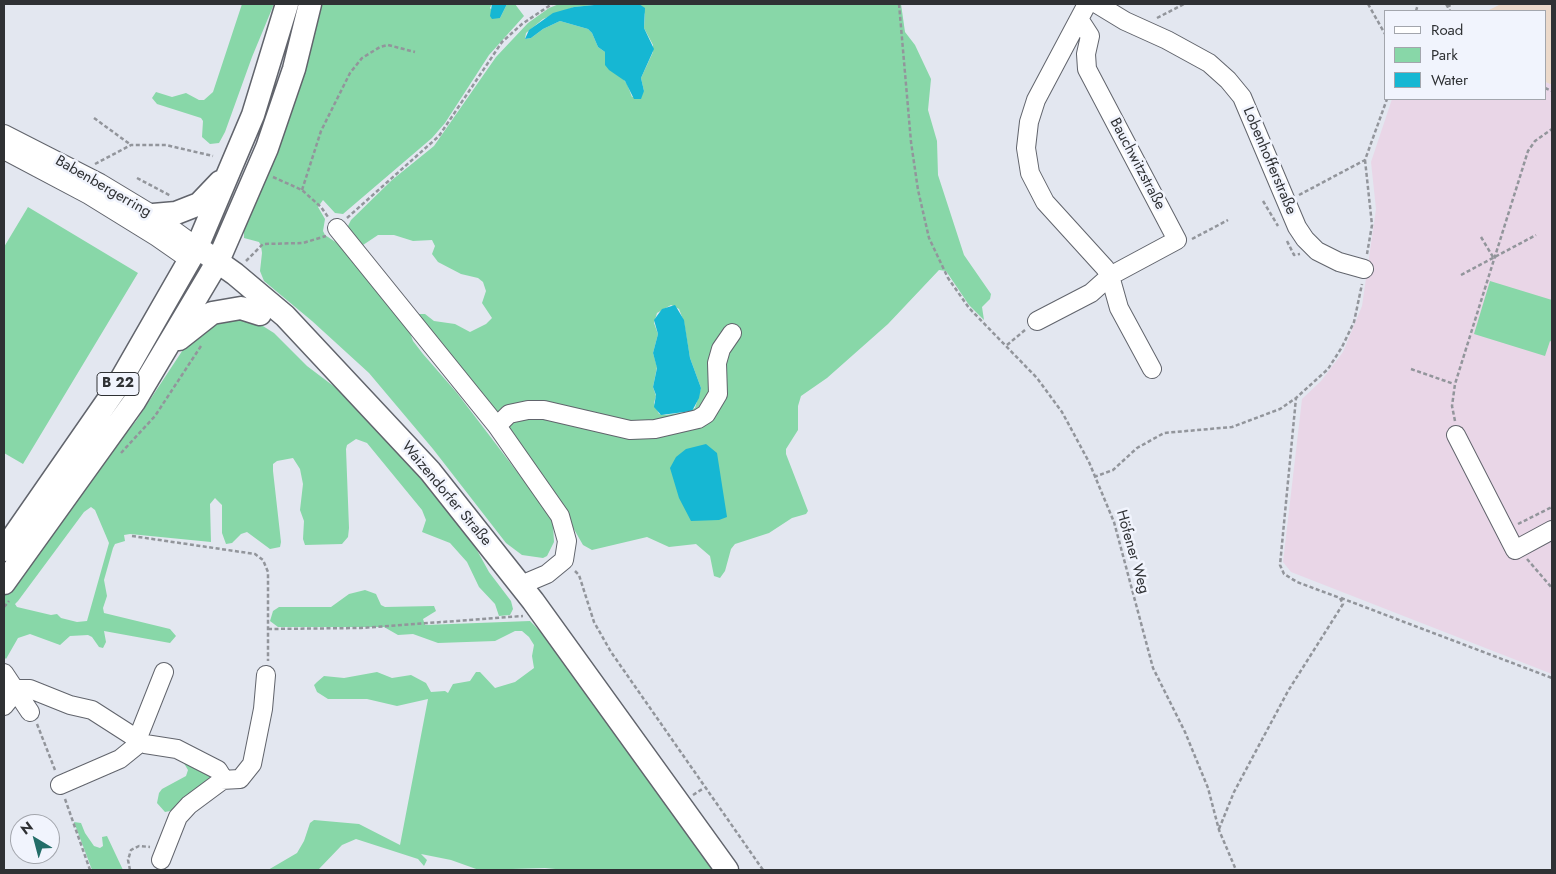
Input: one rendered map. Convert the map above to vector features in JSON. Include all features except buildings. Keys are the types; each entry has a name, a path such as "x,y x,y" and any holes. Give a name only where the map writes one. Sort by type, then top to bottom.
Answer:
{"main road":[{"name":"B 22","path":"4,550 115,390 194,254 232,168 270,63 287,4"},
{"name":"B 22","path":"4,583 134,402 214,268 267,148 294,69 310,4"},
{"path":"153,215 176,214 192,208 207,197 232,168"},
{"name":"Waizendorfer Straße","path":"194,254 285,316 430,471 530,598 727,870"},
{"name":"Waizendorfer Straße","path":"214,268 260,314 355,392"},
{"path":"168,347 212,313 241,308 260,314"}],"street":[{"name":"Lobenhofferstraße","path":"1096,4 1125,21 1209,63 1228,80 1242,97 1286,202 1298,227 1311,247 1339,262 1364,269"},
{"name":"Bauchwitzstraße","path":"1083,11 1090,36 1086,63 1087,69 1177,240"},
{"name":"Bauchwitzstraße","path":"1083,11 1036,100 1029,122 1026,148 1030,173 1045,202 1105,268 1110,276 1120,308 1152,369"},
{"name":"Babenbergerring","path":"4,134 100,183 153,215 194,254"},
{"name":"Babenbergerring","path":"4,150 90,195 158,237 194,254"},
{"path":"336,228 497,426 560,516 567,541 564,560 548,574 530,598"},
{"path":"1037,321 1091,292 1110,276 1177,240"},
{"path":"497,426 509,414 528,410 544,410 630,430 655,429 698,419 706,414 718,394 717,363 722,349 732,333"},
{"path":"1456,429 1514,550 1552,530"},
{"path":"60,785 120,759 139,741 164,672"},
{"path":"4,673 30,712"},
{"path":"221,780 240,779 252,764 263,709 266,676"},
{"path":"4,706 20,688 30,689 70,705 92,710 139,741 151,746 171,747 203,760 218,770 222,774 217,786 189,805 178,817 163,856"}],"path":[{"path":"256,248 263,244 302,243 319,240 336,228 432,143 460,106 479,73 502,42 522,24 552,4"},
{"name":"Höfener Weg","path":"900,4 911,142 918,190 930,238 948,278 969,308 1037,378 1062,412 1078,440 1114,522 1153,668 1184,732 1208,788 1218,830 1236,870"},
{"path":"1152,33 1156,18 1184,4"},
{"path":"1368,4 1384,32"},
{"path":"1447,5 1453,4"},
{"path":"302,190 321,131 350,73 362,58 380,47 388,46 415,52"},
{"path":"1094,477 1113,470 1137,448 1164,433 1232,427 1272,412 1296,398 1328,369 1342,347 1354,322 1372,225 1364,160 1387,100"},
{"path":"94,118 131,145"},
{"path":"1456,429 1452,406 1455,384 1528,151 1535,141 1552,129"},
{"path":"92,164 131,145 166,145 213,156"},
{"path":"1286,202 1364,160"},
{"path":"272,177 302,190 322,207 336,228"},
{"path":"136,178 146,181 192,208"},
{"path":"1177,240 1189,241 1228,220"},
{"path":"1461,275 1536,235"},
{"path":"1481,238 1494,258"},
{"path":"1007,345 1037,321"},
{"path":"1410,369 1455,384"},
{"path":"1296,398 1280,565 1284,574 1297,582 1552,678"},
{"path":"1510,528 1552,507"},
{"path":"132,536 258,556 264,560 268,572 266,676"},
{"path":"564,560 579,575 594,622 612,652 764,870"},
{"path":"268,629 361,628 513,618 528,614 530,598"},
{"path":"1218,830 1234,792 1288,691 1344,604 1340,598"},
{"path":"30,712 42,734 90,870"},
{"path":"130,870 128,860 131,850 135,847 159,848 163,856"}],"shaded area":[{"path":"1501,4 1552,4 1552,85 1546,82 1546,10 1489,10"},
{"path":"1546,82 1552,85 1552,674 1291,572 1283,562 1302,399 1321,381 1343,352 1362,306 1376,209 1371,162 1392,100 1546,100"}],"green space":[{"path":"242,4 274,4 252,57 225,132 219,143 210,144 202,137 203,121 201,118 157,104 152,98 156,92 172,97 186,93 199,100 204,100 213,92"},
{"path":"321,4 492,4 490,8 500,18 507,4 515,4 524,16 489,55 445,123 432,138 343,214 335,213 323,200 318,207 325,219 323,231 325,235 346,249 408,327 413,341 457,393 547,511 553,524 554,542 547,556 543,558 522,555 506,543 433,449 369,373 312,321 264,281 260,271 261,246 259,242 244,238 244,227 283,135 311,47"},
{"path":"559,4 604,4 574,7 543,19 526,33 525,39 531,38 543,29 560,21 588,29 592,33 598,47 605,52 606,57 627,84 632,97 644,91 641,78 653,52 653,45 644,28 645,14 639,4 901,4 905,32 915,45 931,79 928,110 937,141 938,175 964,255 991,294 990,299 982,307 984,320 969,305 946,271 939,270 888,324 827,378 801,396 798,406 798,430 786,449 786,454 808,511 806,514 792,518 769,533 735,544 731,549 725,571 720,578 714,576 710,556 696,544 669,547 647,537 592,550 583,545 567,517 417,317 418,314 425,314 434,321 455,324 470,332 486,324 492,318 482,303 486,291 483,282 478,278 461,274 438,262 432,254 435,246 432,240 413,241 394,235 378,235 363,245 347,228 351,220 392,180 434,146 496,57 528,23 549,8","holes":["671,305 679,309 684,322 690,358 701,388 695,408 686,412 666,415 659,414 654,403 656,396 653,387 657,367 653,353 658,334 654,323 657,313"]},
{"path":"28,207 138,273 23,464 4,453 4,247"},
{"path":"1490,281 1552,300 1552,342 1550,341 1545,356 1474,334"},
{"path":"247,316 274,333 307,366 344,394 415,469 473,543 489,572 511,601 513,609 510,615 499,616 495,604 479,587 467,562 450,543 422,532 426,520 422,510 367,443 356,439 347,445 346,449 349,528 348,537 342,544 305,545 303,539 304,521 300,510 303,484 300,469 293,458 277,461 273,464 273,471 280,547 270,549 247,532 241,534 232,543 226,544 222,533 222,505 215,498 210,504 211,542 130,534 124,535 125,541 115,544 104,580 107,596 103,608 104,613 170,629 176,636 170,643 104,631 106,642 103,648 99,647 92,637 88,635 70,636 60,645 30,634 18,638 6,659 4,657 4,596 95,471 136,421 194,333 203,325","holes":["91,507 95,510 109,543 87,621 77,622 61,618 57,614 51,615 17,607 15,604 84,512"]},
{"path":"365,590 376,594 381,605 385,607 434,606 436,611 423,619 425,625 530,621 545,636 716,870 566,870 545,868 479,870 451,860 421,854 427,860 424,866 418,859 356,839 342,845 318,870 268,870 297,853 304,841 310,823 314,820 359,824 400,845 428,699 397,706 367,699 328,699 317,692 314,685 324,676 344,678 377,672 392,678 411,675 426,683 431,692 445,691 448,693 453,684 470,681 476,672 480,672 495,688 515,682 534,668 532,656 534,645 522,631 515,631 495,641 438,643 413,634 398,635 384,627 278,627 270,621 273,611 279,607 331,607 349,594"},
{"path":"182,760 216,774 175,810 165,812 157,803 159,793 162,789 186,776 188,770"},
{"path":"74,822 81,823 94,846 100,848 103,846 102,837 107,836 123,870 92,870"}],"water":[{"path":"492,4 507,4 500,18 492,19 490,16"},
{"path":"604,4 639,4 645,8 644,28 654,49 641,78 644,91 641,99 634,99 625,81 605,65 605,52 598,47 592,33 588,29 560,21 543,29 531,38 525,39 529,30 553,13 574,7"},
{"path":"675,305 684,320 690,358 701,388 699,398 692,411 661,415 654,407 656,395 653,387 657,368 653,353 658,334 654,320 662,309"},
{"path":"706,444 717,453 727,517 719,520 691,521 679,498 670,468 676,457 686,449"}]}
